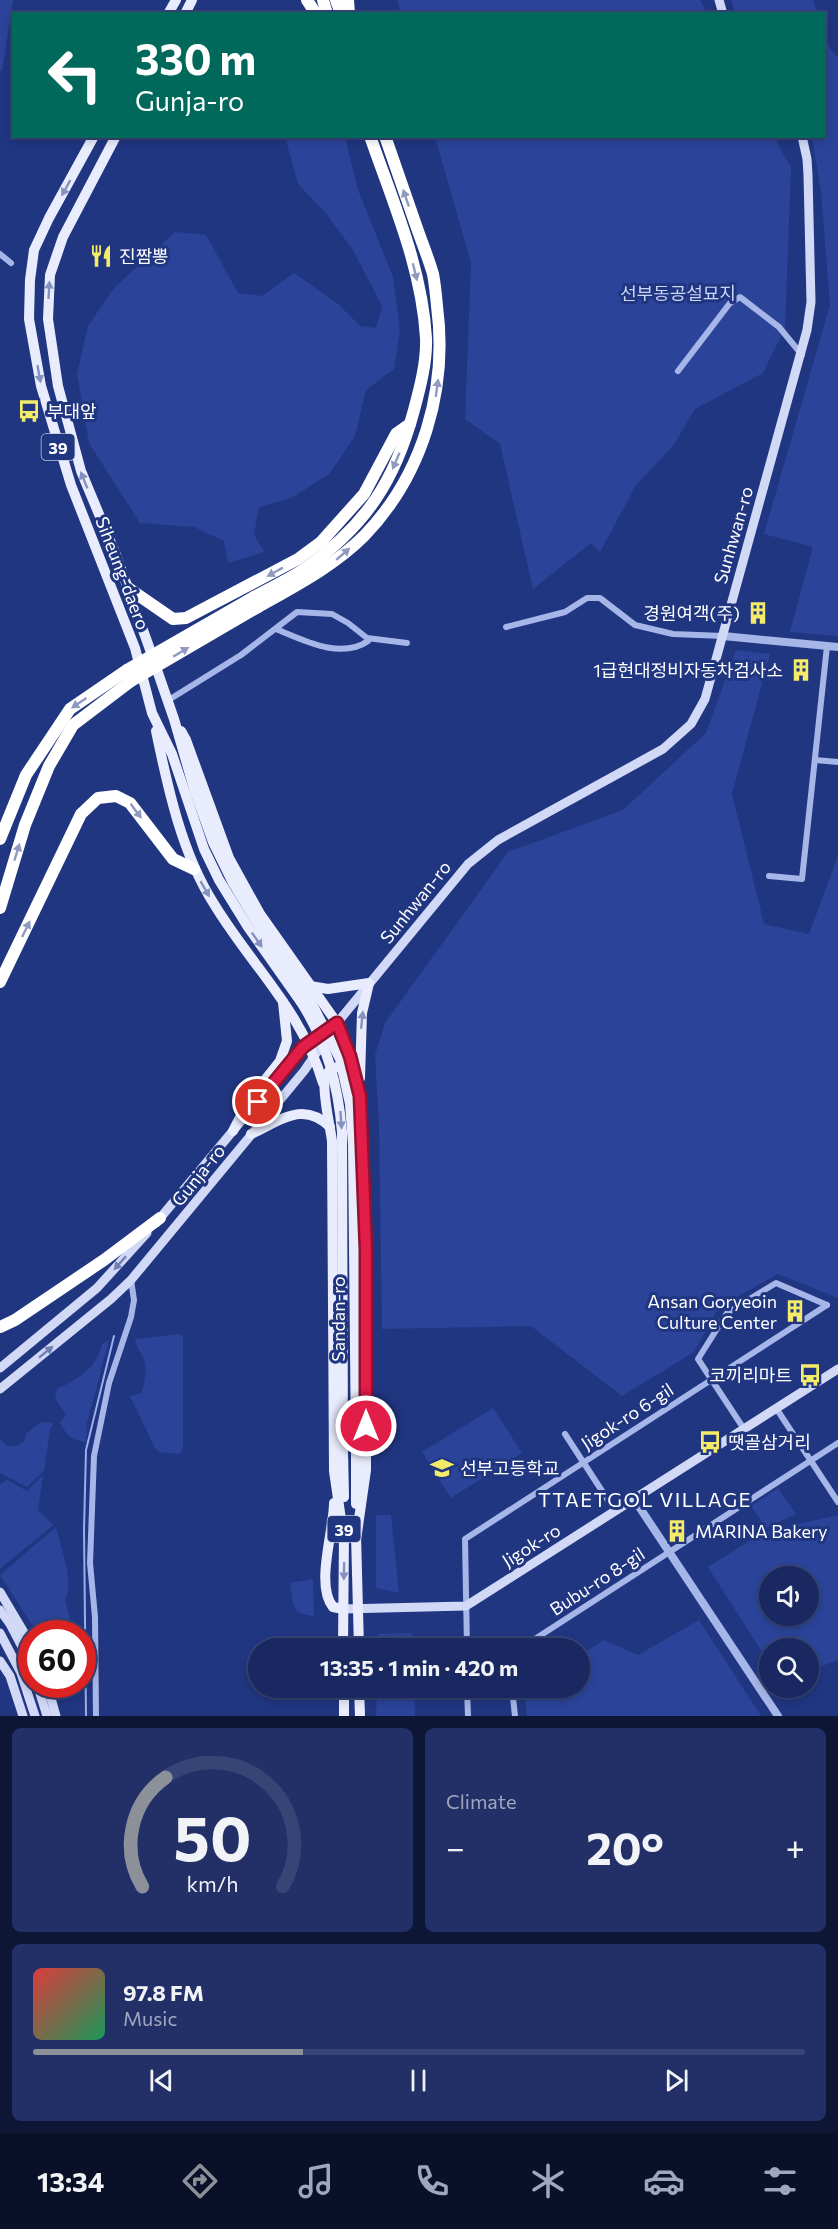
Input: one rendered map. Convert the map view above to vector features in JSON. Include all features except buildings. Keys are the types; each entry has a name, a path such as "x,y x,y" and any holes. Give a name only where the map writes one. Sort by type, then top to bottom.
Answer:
{"highway":[{"path":"0,839 26,774 70,709 256,602 304,569 330,550 355,527 381,494 397,461 411,423 420,389 426,340 420,293 410,250 371,138"},
{"path":"256,602 295,586 334,561 363,536 391,504 412,466 426,432 436,396 441,359 433,275 386,138"},
{"path":"128,588 173,619 186,618 298,559 321,542 364,494 396,434 411,423"},
{"path":"0,908 25,825 50,766 74,725 129,676"},
{"path":"0,982 81,814 98,798 116,796 130,802 172,859 194,869"},
{"path":"0,1327 15,1320 94,1267 160,1218"}],"main road":[{"name":"Siheung-daero","path":"93,138 34,250 30,280 29,319 41,386 59,449 135,648 152,713 177,753"},
{"name":"Siheung-daero","path":"115,138 63,237 50,275 48,319 58,386 81,471 128,588 174,720 177,753 204,849 219,880 248,927 307,995"},
{"name":"Sunhwan-ro","path":"337,1023 468,864 498,840 643,761 678,737 691,724 705,699 802,355 811,302 807,159 802,138"},
{"path":"152,713 164,770 194,869 215,906 297,1020 315,1056 324,1088 330,1128 334,1305 334,1514 326,1580 328,1601 333,1607 343,1609 466,1606"},
{"path":"174,720 186,740 229,858 260,914 292,957 307,995 337,1023 350,1056 360,1099"},
{"path":"307,995 328,989 369,983 362,1013 360,1048 366,1250 366,1470 357,1540"},
{"path":"283,1001 293,1008 300,1009 312,1000 313,992 307,995"},
{"name":"Sandan-ro","path":"307,995 316,1026 335,1061 350,1104 353,1145 359,1638"},
{"path":"233,1131 249,1100 280,1061 287,1041 283,1001"},
{"name":"Gunja-ro","path":"0,1368 97,1288 160,1218 308,1043 337,1023"},
{"name":"Gunja-ro","path":"0,1391 131,1280 295,1082 337,1023"},
{"name":"Sandan-ro","path":"335,1061 342,1132 344,1638"},
{"path":"324,1088 325,1078 334,1068 347,1068 356,1080"},
{"path":"283,1072 294,1071 295,1082"},
{"path":"251,1134 281,1119 303,1113 315,1115 330,1128"},
{"name":"Jigok-ro","path":"466,1606 838,1369"},
{"path":"334,1471 344,1540"},
{"path":"0,1592 18,1622"},
{"path":"0,1610 18,1639"},
{"path":"0,1632 21,1673 35,1716"},
{"path":"0,1661 10,1677 23,1716"},
{"path":"42,1698 48,1716"},
{"path":"51,1698 56,1716"},
{"path":"344,1698 344,1716"},
{"path":"359,1698 360,1716"}],"street":[{"path":"0,254 11,263"},
{"path":"678,371 730,303 740,297 778,327 802,355"},
{"path":"506,627 564,612 587,598 600,598 635,625 673,634 723,636 838,647"},
{"path":"167,701 276,629 297,612 332,614 367,638 407,643"},
{"path":"276,629 310,644 333,648 358,648 368,641"},
{"path":"769,876 802,879 827,646"},
{"path":"815,760 838,762"},
{"path":"96,1716 94,1617 90,1563 94,1456 109,1383 131,1317 134,1300 131,1280"},
{"name":"Jigok-ro 6-gil","path":"466,1606 465,1539 827,1305 776,1283 727,1313 699,1359 712,1379"},
{"path":"712,1379 744,1429"},
{"path":"776,1408 838,1502"},
{"path":"565,1434 615,1511"},
{"name":"Bubu-ro 8-gil","path":"536,1638 838,1443"},
{"path":"634,1499 778,1716"},
{"path":"466,1606 467,1638"},
{"path":"467,1698 468,1716"},
{"path":"513,1698 515,1716"}],"green space":[{"path":"0,0 13,0 2,71 0,70"},
{"path":"397,0 700,0 706,12 400,12"},
{"path":"731,0 813,0 818,12 735,12"},
{"path":"826,38 829,47 838,58 838,636 790,632 813,547 764,534 830,305 821,192 812,138 826,138"},
{"path":"285,138 345,138 358,190 393,277 400,330 394,369 366,390 355,436 330,473 292,498 259,507 254,534 264,552 228,563 224,541 194,527 140,523 89,443 77,374 88,326 114,288 175,232 206,235 238,293 262,296 294,273 338,304 360,326 376,328 382,306 353,250 325,212 298,184"},
{"name":"선부동공설묘지","path":"435,138 775,138 791,168 785,328 763,373 695,409 673,446 636,485 600,552 591,543 533,589 500,444 465,419 471,263"},
{"path":"736,650 770,654 732,794 764,924 809,934 838,856 838,1298 778,1274 719,1307 694,1352 622,1396 531,1326 382,1329 379,1125 375,1055 385,1023 508,852 623,810 706,733"},
{"path":"179,1334 183,1337 183,1447 180,1454 159,1452 155,1448 130,1396 142,1393 145,1374 145,1362 135,1339"},
{"path":"109,1340 87,1423 86,1442 77,1440 67,1434 60,1423 66,1415 55,1398 57,1389 86,1372 96,1360 102,1344"},
{"path":"493,1408 522,1453 451,1498 422,1452"},
{"path":"41,1422 54,1423 50,1429 44,1471 27,1487 0,1473 0,1438 7,1446 17,1446 24,1442 26,1434"},
{"path":"43,1475 38,1510 53,1525 0,1569 0,1484 7,1480 27,1491"},
{"path":"778,1488 796,1514 766,1528 751,1506"},
{"path":"376,1515 391,1515 399,1593 376,1588"},
{"path":"838,1515 838,1660 819,1667 819,1638 759,1638 759,1647 708,1567 764,1532"},
{"path":"56,1527 68,1574 68,1592 65,1599 70,1620 29,1620 0,1575"},
{"path":"313,1579 314,1616 296,1610 290,1583"},
{"path":"699,1620 761,1716 527,1716 525,1698 590,1698 590,1649 604,1640 638,1655"},
{"path":"412,1633 412,1638 378,1638 378,1634"},
{"path":"377,1698 414,1698 415,1716 376,1716"}],"waterway":[{"path":"86,1716 84,1529 86,1450 114,1336"}],"place":[{"name":"진짬뽕","path":"101,256"},
{"name":"부대앞","path":"29,411"},
{"name":"경원여객(주)","path":"758,613"},
{"name":"1급현대정비자동차검사소","path":"801,670"},
{"name":"Ansan Goryeoin Culture Center","path":"795,1311"},
{"name":"코끼리마트","path":"810,1375"},
{"name":"땟골삼거리","path":"710,1442"},
{"name":"선부고등학교","path":"442,1468"},
{"name":"MARINA Bakery","path":"677,1531"}],"district":[{"name":"TTAETGOL VILLAGE","path":"645,1499"}],"route":[{"path":"258,1102 303,1047 337,1023 350,1056 360,1096 366,1250 366,1426"}]}
